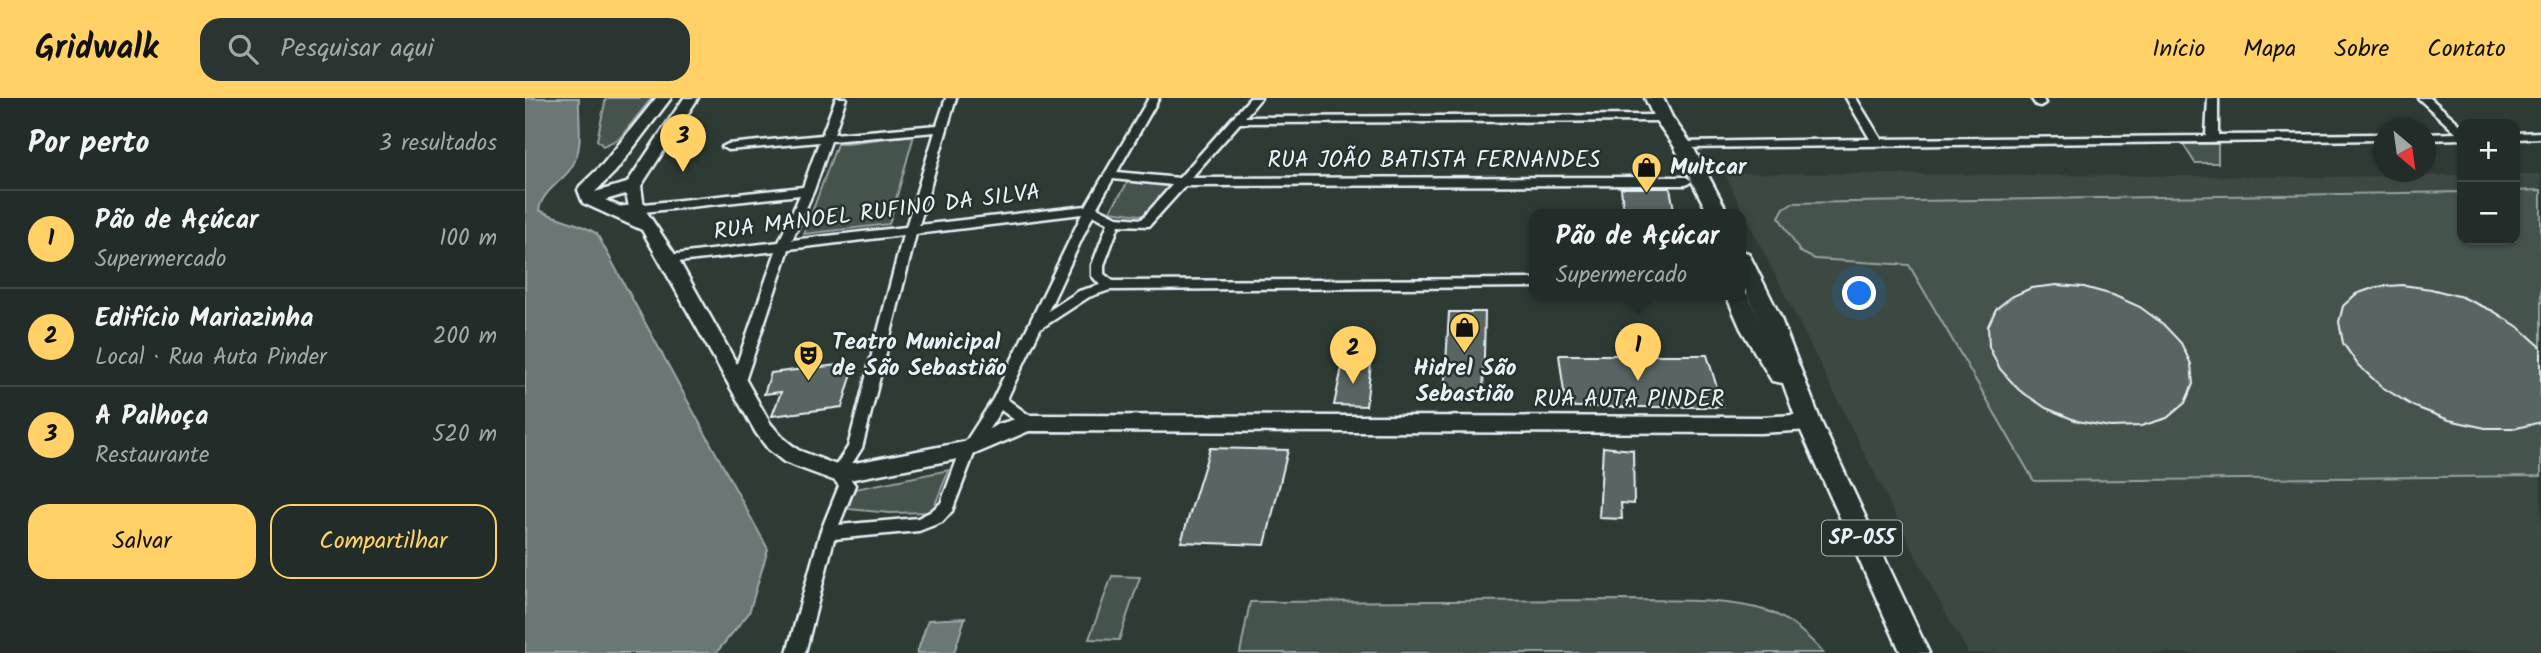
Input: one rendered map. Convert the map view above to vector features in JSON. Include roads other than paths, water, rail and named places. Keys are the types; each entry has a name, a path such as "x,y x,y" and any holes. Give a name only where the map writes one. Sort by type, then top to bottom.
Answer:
{"main road":[{"path":"647,226 589,200 586,190 609,168 664,98"},
{"path":"691,98 637,180 636,208 669,259 775,443 791,456 838,474 968,449 1006,430 1028,423"},
{"path":"1654,98 1663,118 1669,145 1698,209"},
{"path":"1663,118 1683,145 1716,209"},
{"path":"593,181 608,175 637,180"},
{"path":"589,200 637,180"},
{"name":"SP-055","path":"1746,268 1768,314 1809,422 1915,653"},
{"name":"SP-055","path":"1739,300 1752,329 1809,422"},
{"name":"RUA AUTA PINDER","path":"1028,423 1761,425 1809,422"}],"street":[{"path":"738,381 783,247 808,190 841,98"},
{"path":"796,653 828,533 847,485 838,474 855,448 911,230 951,98"},
{"path":"828,533 919,524 936,517 947,507 968,449 999,401 1090,209 1154,98"},
{"path":"1090,209 1115,221 1145,223 1256,98"},
{"path":"1850,98 1878,144"},
{"path":"2212,139 2213,98"},
{"path":"2423,98 2457,129"},
{"path":"1237,120 1663,118"},
{"path":"728,147 940,128"},
{"path":"2436,136 2457,134"},
{"path":"2520,136 2541,135"},
{"path":"1683,145 2373,137"},
{"name":"RUA JOÃO BATISTA FERNANDES","path":"1110,175 1183,182 1686,181"},
{"path":"616,212 808,190"},
{"name":"RUA MANOEL RUFINO DA SILVA","path":"669,259 1090,209"},
{"path":"1110,285 1098,276 1098,265 1115,221"},
{"path":"1033,327 1084,294 1110,285 1529,283"},
{"path":"1746,288 1768,314"},
{"path":"999,401 1028,423"}],"place":[{"name":"A Palhoça","path":"683,172"},
{"name":"Multcar","path":"1647,195"},
{"name":"Hidrel São Sebastião","path":"1465,355"},
{"name":"Pão de Açúcar","path":"1638,381"},
{"name":"Teatro Municipal de São Sebastião","path":"809,383"},
{"name":"Edifício Mariazinha","path":"1353,384"}]}
